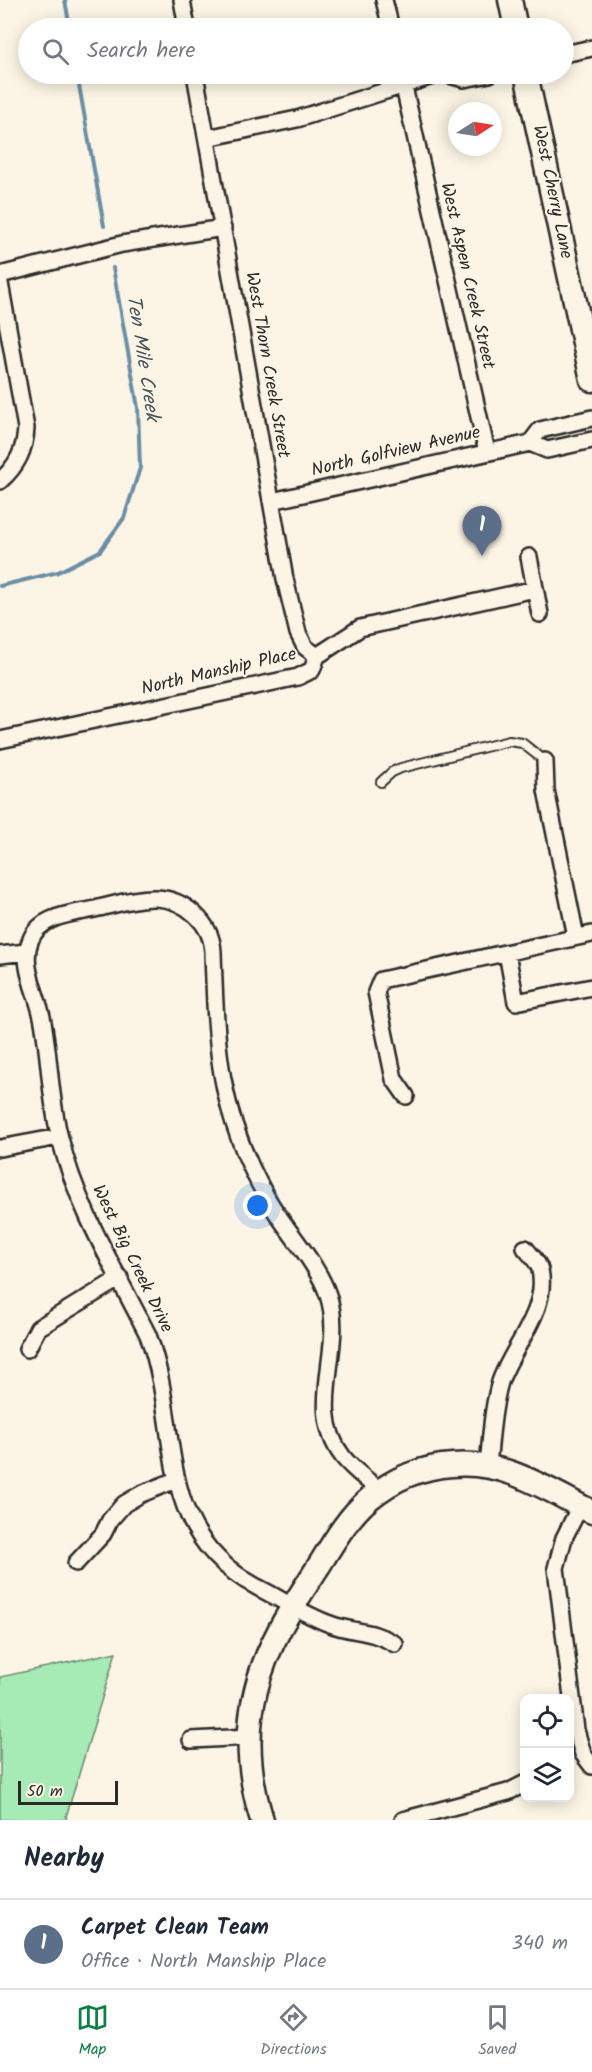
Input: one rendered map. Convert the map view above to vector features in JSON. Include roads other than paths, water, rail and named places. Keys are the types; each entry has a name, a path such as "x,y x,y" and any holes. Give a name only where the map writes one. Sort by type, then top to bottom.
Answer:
{"street":[{"path":"182,0 185,18"},
{"path":"384,0 388,18"},
{"path":"510,0 514,18"},
{"path":"574,52 592,48"},
{"name":"West Thorn Creek Street","path":"197,84 285,579 298,633 305,647 317,656"},
{"path":"207,138 297,119 390,84"},
{"name":"West Aspen Creek Street","path":"404,84 487,452"},
{"name":"West Cherry Lane","path":"528,84 592,381"},
{"path":"0,275 122,244 223,228"},
{"path":"0,283 26,428 25,444 17,461 0,481"},
{"name":"North Golfview Avenue","path":"530,443 540,430 592,418"},
{"name":"North Golfview Avenue","path":"272,501 530,443 547,450 592,440"},
{"path":"528,557 540,614"},
{"name":"North Manship Place","path":"0,740 298,677 312,670 317,656 360,628 535,589"},
{"path":"545,761 546,790 576,937"},
{"path":"0,955 26,952 32,935 43,924 57,917 141,899 156,898 172,901 186,907 198,917 213,944 215,1030 219,1068 235,1130 249,1165 267,1199 320,1277 331,1306 333,1337 326,1407 330,1432 345,1459 380,1491"},
{"path":"406,1096 394,1079 376,992 381,980 592,934"},
{"name":"West Big Creek Drive","path":"26,952 43,1020 59,1137 84,1207 148,1335 158,1364 176,1480 190,1520 217,1558 241,1578 331,1624 381,1636 395,1644"},
{"path":"507,953 516,1002 592,987"},
{"path":"0,1148 59,1137"},
{"path":"488,1465 500,1383 539,1299 540,1268 525,1248"},
{"path":"27,1349 38,1328 120,1278"},
{"path":"262,1820 252,1780 250,1737 255,1691 264,1661 277,1633 346,1523 367,1500 407,1476 429,1469 452,1465 488,1465 529,1480 586,1509 564,1538 558,1553 556,1568 581,1761"},
{"path":"76,1563 103,1534 110,1520 124,1504 141,1494 176,1480"},
{"path":"191,1740 250,1737"},
{"path":"403,1820 520,1787"}],"lane":[{"path":"381,782 392,772 401,768 508,741 522,743 545,761"}],"waterway":[{"name":"Ten Mile Creek","path":"65,0 68,18"},
{"name":"Ten Mile Creek","path":"79,84 104,226"},
{"name":"Ten Mile Creek","path":"0,586 58,572 100,551 124,518 140,468 138,408 113,268"}],"place":[{"name":"Carpet Clean Team","path":"482,556"}]}
